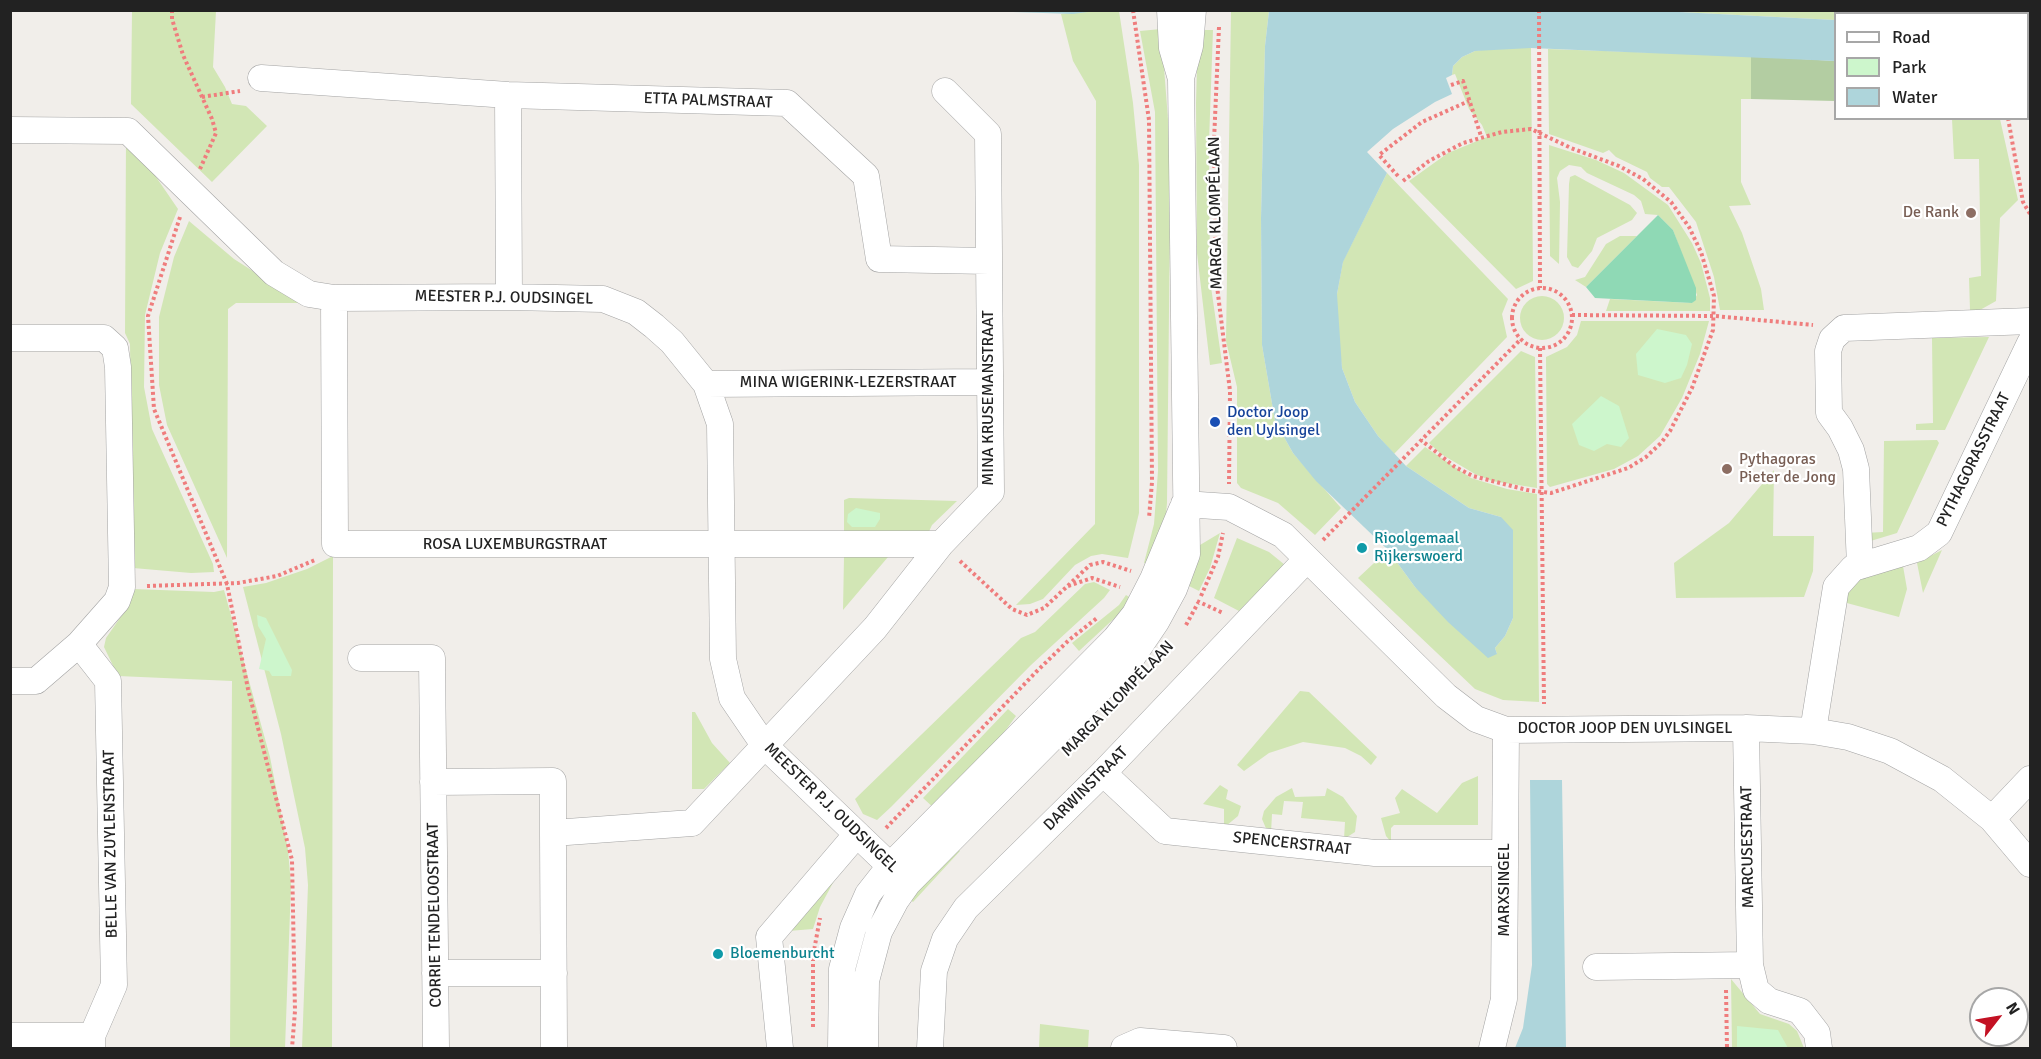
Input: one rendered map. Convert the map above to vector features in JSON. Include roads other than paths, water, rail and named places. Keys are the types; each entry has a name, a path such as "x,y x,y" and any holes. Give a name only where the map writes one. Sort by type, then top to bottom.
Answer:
{"street":[{"name":"MARGA KLOMPÉLAAN","path":"1170,10 1172,48 1181,78"},
{"name":"MARGA KLOMPÉLAAN","path":"841,1048 842,969 853,928 868,894 899,875 1133,656 1165,606 1187,554 1184,504 1181,78 1190,46 1193,10"},
{"name":"ETTA PALMSTRAAT","path":"261,78 508,95 787,103 866,176 879,259 989,261"},
{"name":"MINA KRUSEMANSTRAAT","path":"553,833 692,823 875,628 941,544 991,492 988,134 945,91"},
{"path":"508,95 509,297"},
{"name":"MEESTER P.J. OUDSINGEL","path":"10,130 128,131 274,273 309,294 334,298 603,299 620,304 645,319 672,342 706,384 720,424 723,660 732,698 764,745 899,875"},
{"name":"ROSA LUXEMBURGSTRAAT","path":"334,298 334,544 721,546 941,544"},
{"path":"1860,566 1856,469 1851,450 1829,412 1828,351 1832,339 1844,328 2031,321"},
{"path":"10,338 104,338 115,348 118,367 122,587 117,601 79,644 36,681 10,681"},
{"name":"PYTHAGORASSTRAAT","path":"1813,731 1836,587 1853,568 1919,548 1939,533 2031,343"},
{"name":"MINA WIGERINK-LEZERSTRAAT","path":"706,384 990,382"},
{"name":"DOCTOR JOOP DEN UYLSINGEL","path":"1184,504 1229,507 1283,535 1446,696 1476,719 1506,730 1746,728 1813,731 1848,737 1890,750 1942,779 1992,819 2031,864"},
{"name":"DARWINSTRAAT","path":"930,1048 934,970 945,939 966,908 1103,773 1307,559"},
{"name":"BELLE VAN ZUYLENSTRAAT","path":"79,644 108,681 114,985 92,1042"},
{"name":"CORRIE TENDELOOSTRAAT","path":"361,658 432,658 436,1048"},
{"name":"MARCUSESTRAAT","path":"1746,728 1738,965 1756,990 1769,1001 1800,1011 1817,1033 1819,1048"},
{"name":"MARXSINGEL","path":"1492,1048 1504,999 1506,730"},
{"name":"SPENCERSTRAAT","path":"1103,773 1164,831 1375,853 1505,853"},
{"path":"1992,819 2031,779"},
{"path":"433,782 553,781 554,1048"},
{"path":"780,1048 769,937 857,834"},
{"name":"MARGA KLOMPÉLAAN","path":"865,1048 866,981 876,942 899,875"},
{"path":"1596,967 1738,965"},
{"path":"435,973 554,973"},
{"path":"10,1036 92,1042"},
{"path":"1124,1048 1140,1041 1224,1048"}],"water":[{"path":"1095,10 1073,14 983,11"},
{"path":"1269,11 1660,11 1834,20 1834,61 1531,48 1475,51 1462,57 1453,66 1452,75 1446,78 1452,94 1393,129 1367,152 1387,173 1343,262 1337,294 1342,368 1355,402 1378,436 1406,466 1469,508 1501,517 1513,530 1513,618 1505,636 1495,648 1497,654 1488,658 1448,622 1415,587 1388,550 1316,481 1293,453 1275,421 1262,345 1261,218 1265,46"},
{"path":"1530,780 1562,780 1566,1048 1515,1048 1523,1028 1532,965"}],"place":[{"name":"De Rank","path":"1971,213"},
{"name":"Doctor Joop den Uylsingel","path":"1215,422"},
{"name":"Pythagoras Pieter de Jong","path":"1727,469"},
{"name":"Rioolgemaal Rijkerswoerd","path":"1362,548"},
{"name":"Bloemenburcht","path":"718,954"}]}
